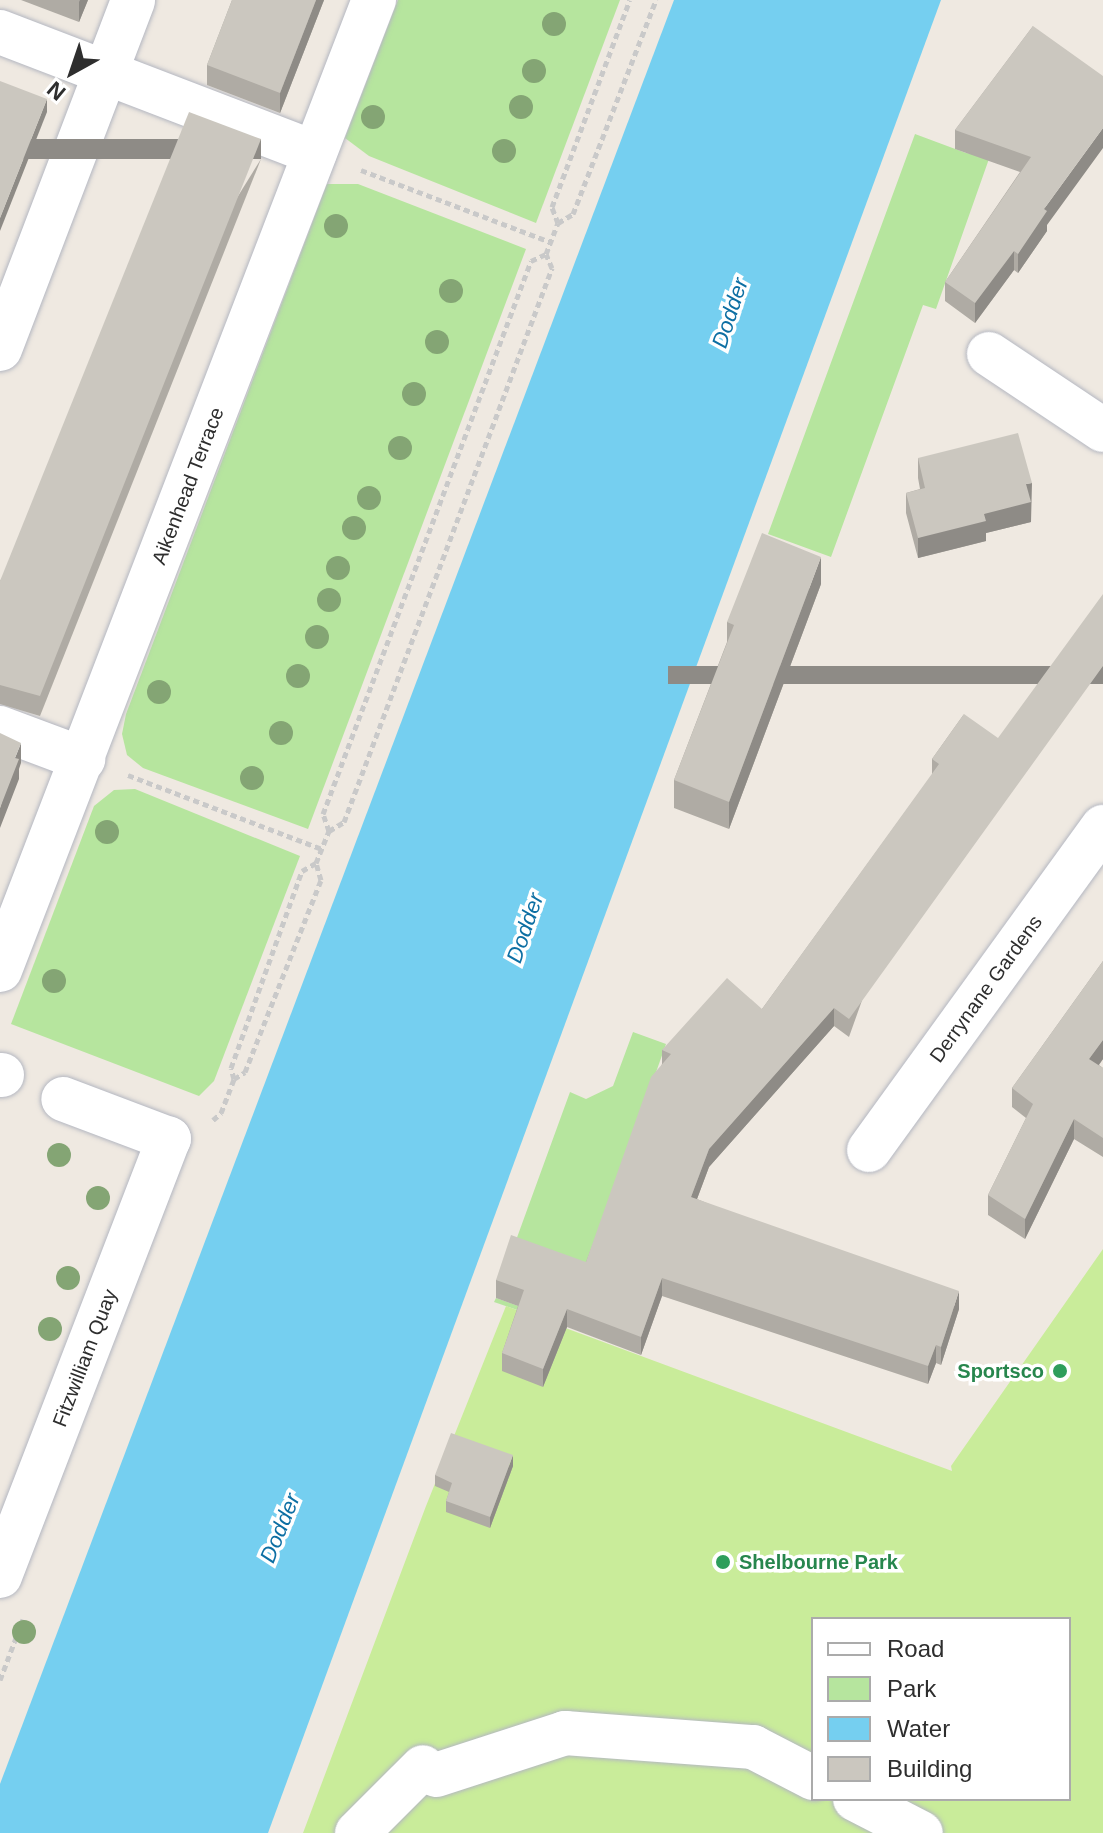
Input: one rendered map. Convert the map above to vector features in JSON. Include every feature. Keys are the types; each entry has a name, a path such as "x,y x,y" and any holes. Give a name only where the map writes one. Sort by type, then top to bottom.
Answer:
{"street":[{"path":"0,349 133,0"},
{"name":"Aikenhead Terrace","path":"0,970 83,759 333,159 374,0"},
{"path":"0,32 333,159"},
{"path":"989,354 1103,430"},
{"path":"0,728 83,759"},
{"name":"Derrynane Gardens","path":"869,1150 1103,827"},
{"name":"Fitzwilliam Quay","path":"2,1565 169,1139 63,1099"},
{"path":"357,1833 429,1771 565,1733 753,1747 811,1777"},
{"path":"859,1801 921,1833"}],"path":[{"path":"558,223 552,207 630,0"},
{"path":"329,831 323,814 531,261 546,254 558,223 573,214 656,0"},
{"path":"333,159 551,242"},
{"path":"221,1113 234,1079 231,1068 302,871 316,863 329,831 344,822 552,268 546,254"},
{"path":"139,778 322,849"},
{"path":"234,1079 245,1072 321,880 316,863"}],"green space":[{"path":"398,0 620,0 536,223 369,156 345,138"},
{"path":"915,134 966,153 990,156 936,309 923,305 831,557 768,534"},
{"path":"327,184 358,184 526,249 308,829 143,768 127,755 122,734 126,714"},
{"path":"135,789 300,856 214,1081 199,1096 11,1024 94,806 114,790"},
{"path":"633,1032 666,1044 566,1327 494,1302 496,1298 529,1310 515,1243 570,1092 586,1099 613,1086"},
{"name":"Shelbourne Park","path":"1103,1249 1103,1833 303,1833 426,1506 506,1306 952,1471 951,1466"}],"water":[{"name":"Dodder","path":"674,0 941,0 268,1833 0,1833 0,1784"}],"building":[{"path":"232,0 316,0 280,93 207,65"},
{"path":"1033,26 1103,76 1103,128 1044,209 1047,211 1018,254 1014,251 975,303 945,282 1031,157 955,130"},
{"path":"0,81 47,99 0,218"},
{"path":"189,112 261,139 40,696 0,685 0,581"},
{"path":"1018,433 1032,483 1026,484 1031,502 984,514 986,521 918,538 906,493 925,488 918,458"},
{"path":"762,533 821,557 729,802 674,780 734,625 727,622"},
{"path":"1103,594 1103,666 849,1019 834,1008 709,1149 691,1197 959,1291 941,1347 936,1345 928,1366 662,1278 641,1337 567,1309 543,1369 502,1353 524,1290 496,1280 511,1235 586,1262 651,1077 671,1054 662,1050 727,978 762,1009 939,764 932,759 964,714 998,738"},
{"path":"0,733 21,743 15,758 19,759 0,808"},
{"path":"1103,961 1103,1040 1089,1059 1103,1068 1103,1138 1074,1119 1025,1219 988,1195 1033,1104 1012,1088"},
{"path":"451,1433 513,1455 490,1517 446,1501 452,1483 435,1475"}],"place":[{"name":"Sportsco","path":"1060,1371"},
{"name":"Shelbourne Park","path":"723,1562"}]}
